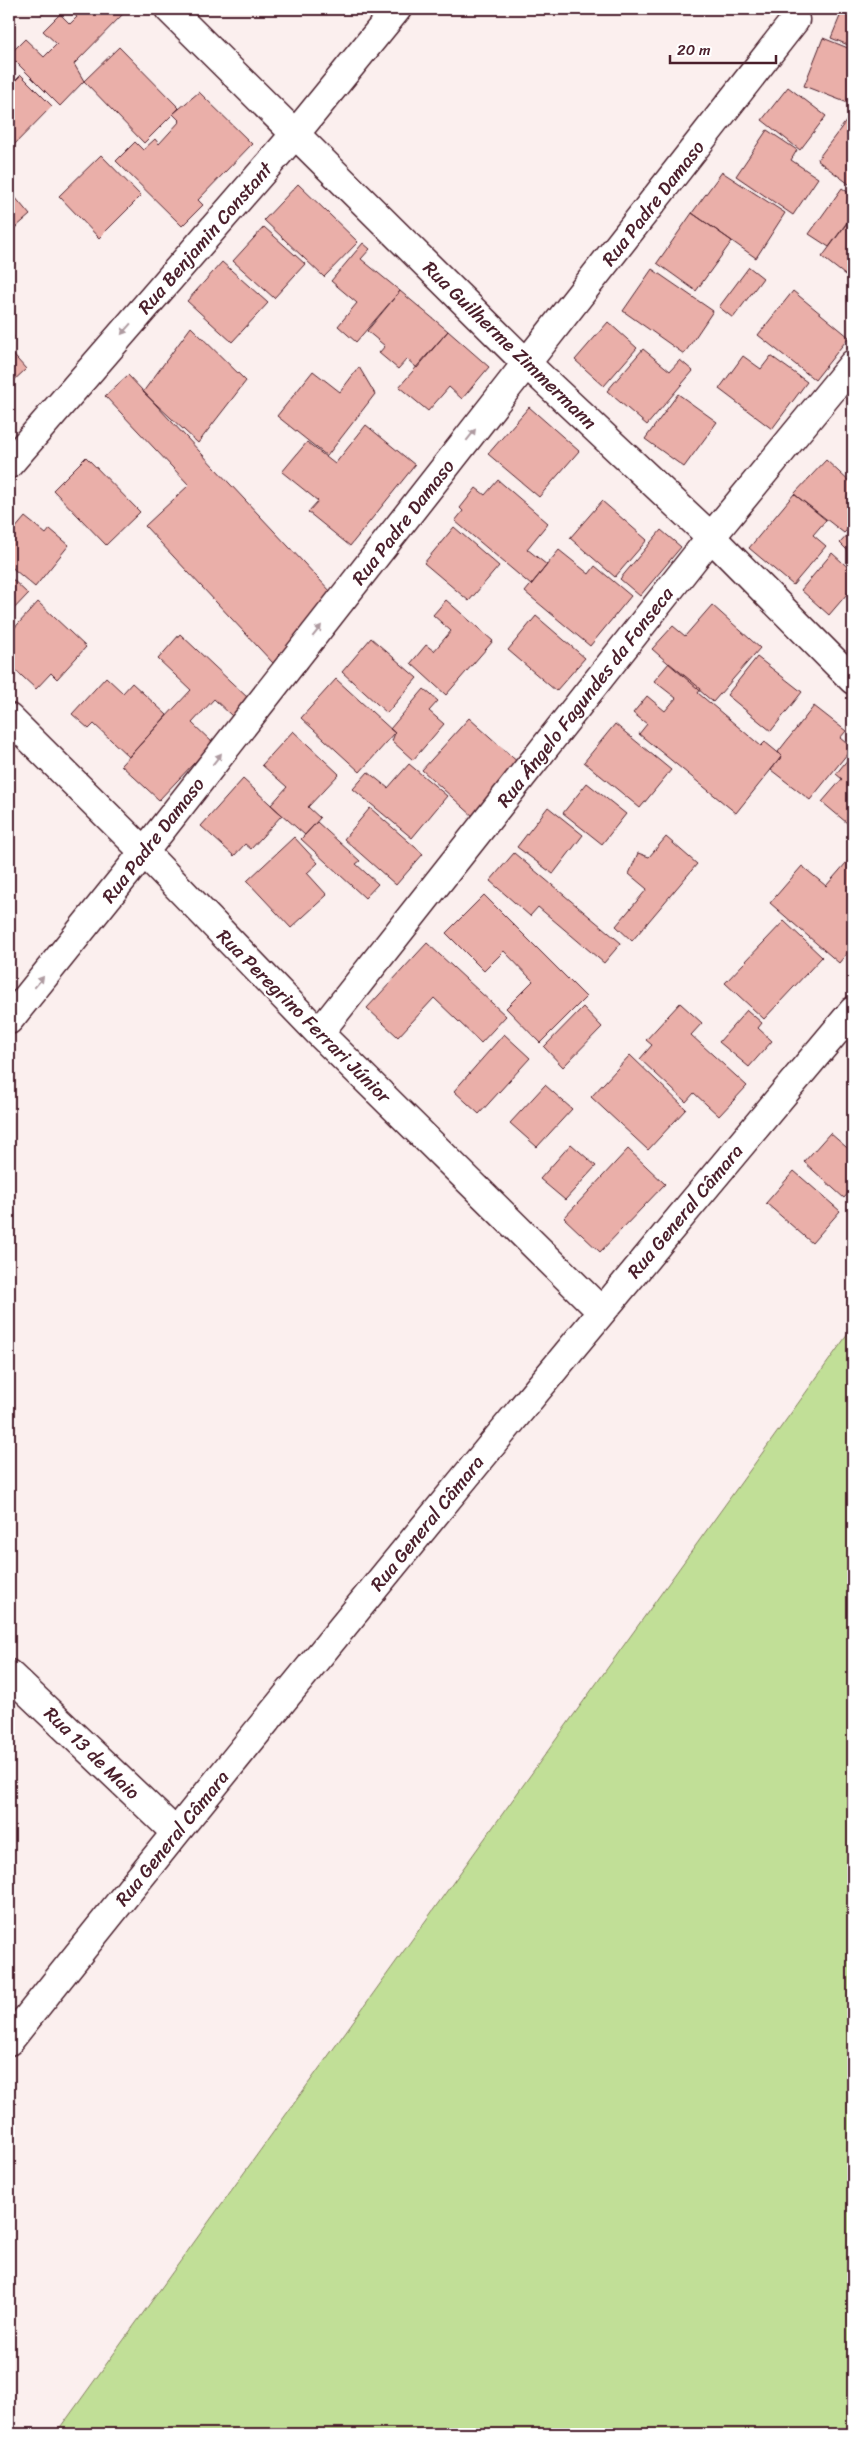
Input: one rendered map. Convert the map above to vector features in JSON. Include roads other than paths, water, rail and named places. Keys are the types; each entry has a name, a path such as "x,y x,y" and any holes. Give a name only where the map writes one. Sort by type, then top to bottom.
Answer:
{"street":[{"name":"Rua Guilherme Zimmermann","path":"169,9 527,364 711,537 853,680"},
{"name":"Rua Benjamin Constant","path":"9,464 296,133 397,9"},
{"name":"Rua Padre Damaso","path":"9,1020 144,852 795,20"},
{"name":"Rua Ângelo Fagundes da Fonseca","path":"319,1034 711,537 853,364"},
{"name":"Rua Peregrino Ferrari Júnior","path":"9,718 144,852 319,1034 601,1310"},
{"name":"Rua General Câmara","path":"9,2042 175,1832 601,1310 853,1012"},
{"name":"Rua 13 de Maio","path":"9,1674 175,1832"}]}
